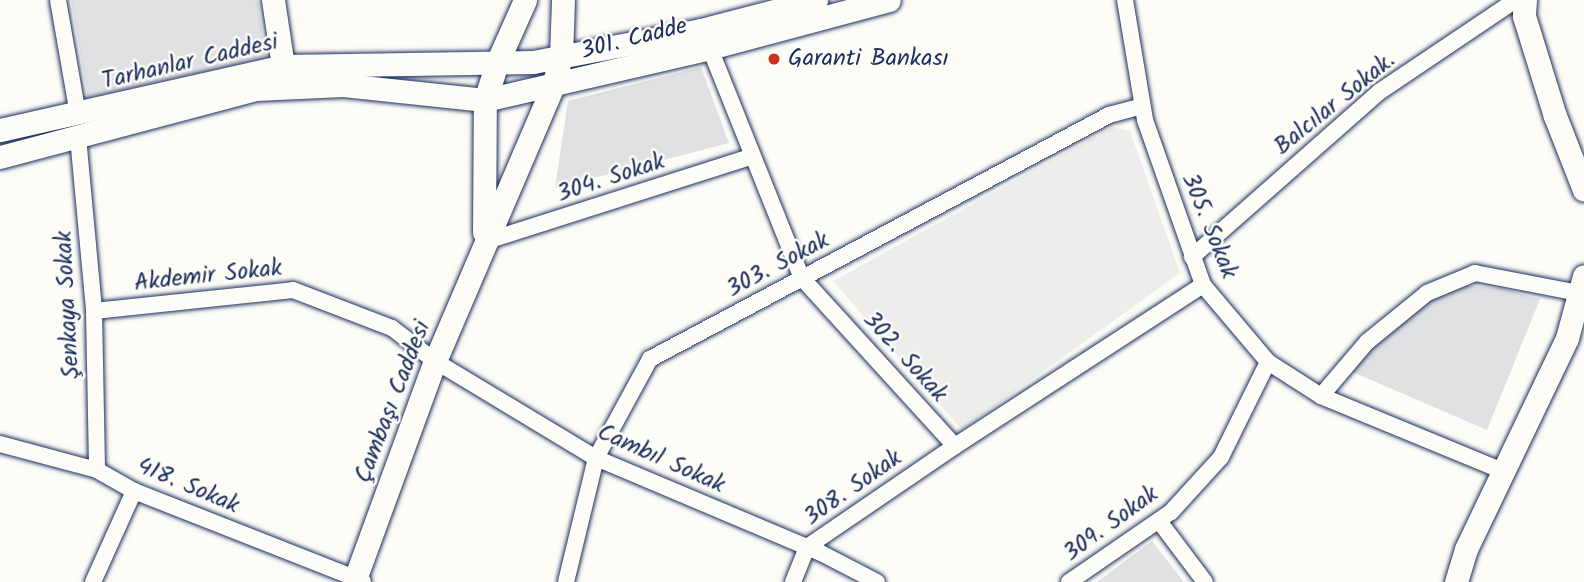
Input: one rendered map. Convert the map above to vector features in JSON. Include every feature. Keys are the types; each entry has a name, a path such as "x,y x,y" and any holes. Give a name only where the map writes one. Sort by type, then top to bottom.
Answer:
{"main road":[{"path":"273,0 283,65"},
{"name":"Çambaşı Caddesi","path":"484,242 485,100 497,63 525,0"},
{"name":"Çambaşı Caddesi","path":"358,581 435,361 553,86 561,57 563,0"},
{"name":"301. Cadde","path":"553,86 706,39 816,0"},
{"name":"301. Cadde","path":"561,57 706,39 889,0"},
{"path":"1525,0 1524,16 1555,116 1584,190"},
{"name":"Tarhanlar Caddesi","path":"0,157 78,126 283,65 533,62 561,57"},
{"name":"Tarhanlar Caddesi","path":"0,131 78,126 256,89 342,85 485,100 553,86"},
{"path":"1456,582 1466,549 1567,338 1582,285"}],"street":[{"name":"Şenkaya Sokak","path":"58,0 78,126 94,311 97,470"},
{"name":"305. Sokak","path":"1125,0 1142,106 1203,285 1268,362 1321,396 1503,471"},
{"name":"Balcılar Sokak.","path":"1192,257 1379,92 1516,0"},
{"name":"302. Sokak","path":"706,39 751,157 802,278 955,446"},
{"name":"303. Sokak","path":"566,582 596,458 650,359 1109,115 1142,106"},
{"name":"304. Sokak","path":"484,242 751,157"},
{"path":"1321,396 1367,342 1427,293 1475,273 1582,285"},
{"path":"955,446 1203,285"},
{"name":"Akdemir Sokak","path":"94,311 293,290 392,328 435,361"},
{"name":"Cambıl Sokak","path":"435,361 596,458 807,547 877,582"},
{"name":"309. Sokak","path":"1069,582 1171,512 1221,457 1268,362"},
{"name":"418. Sokak","path":"0,444 97,470 134,491 358,581"},
{"name":"308. Sokak","path":"793,582 807,547 955,446"},
{"path":"93,582 134,491"},
{"path":"1159,521 1205,582"}],"shaded area":[{"path":"71,0 258,0 266,58 88,98"},
{"path":"701,67 729,143 555,188 568,101"},
{"path":"1112,127 1130,131 1180,273 962,430 833,281"},
{"path":"1439,284 1500,288 1540,299 1487,430 1348,370"},
{"path":"1152,541 1184,582 1097,582"}],"place":[{"name":"Garanti Bankası","path":"774,59"}]}
